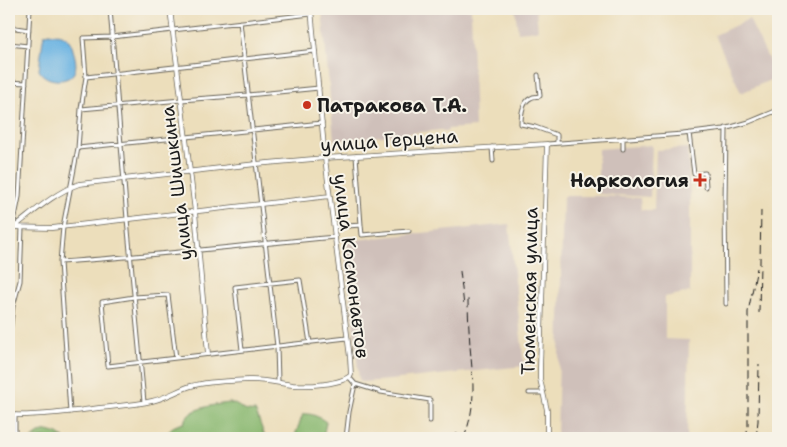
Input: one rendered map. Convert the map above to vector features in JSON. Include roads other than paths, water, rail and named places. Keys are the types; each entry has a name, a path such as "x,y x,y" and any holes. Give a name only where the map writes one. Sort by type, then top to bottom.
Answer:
{"street":[{"path":"30,9 19,197 11,228 52,228 330,196"},
{"path":"110,9 144,402"},
{"name":"улица Шишкина","path":"170,9 194,212 208,354"},
{"name":"улица Космонавтов","path":"311,9 325,158 352,371 349,377"},
{"path":"70,412 60,262 63,226 78,148 86,76 83,38 112,37 311,14"},
{"path":"240,22 277,346 278,382"},
{"path":"9,28 29,30"},
{"path":"9,44 28,46"},
{"path":"86,76 315,51"},
{"path":"538,75 540,96 530,98 526,102 521,114 521,124 557,135 557,143"},
{"path":"9,82 26,83"},
{"path":"81,110 319,88"},
{"name":"улица Герцена","path":"11,228 53,196 79,184 325,158 689,133 726,128 749,122 778,110"},
{"path":"78,148 322,123"},
{"path":"726,128 726,304"},
{"path":"689,133 694,174 704,173 706,187"},
{"path":"623,138 624,149"},
{"name":"Тюменская улица","path":"547,144 540,368 540,379 547,410 547,438"},
{"path":"492,147 493,161"},
{"path":"356,156 362,235 409,231"},
{"path":"334,227 361,225"},
{"path":"9,341 20,281 22,228"},
{"path":"60,262 335,237"},
{"path":"242,350 234,287 270,282 300,280 310,342"},
{"path":"176,358 168,295 134,297 102,302 108,366 348,338"},
{"path":"9,415 70,412 144,402 160,399 191,386 203,384 263,380 305,385 338,382 349,377 355,384 381,392 430,400 430,421"},
{"path":"346,438 355,384"},
{"path":"529,393 543,393"},
{"path":"15,415 15,438"}],"water":[{"path":"50,33 63,36 73,48 76,65 73,75 69,78 63,80 52,79 42,74 39,70 43,39 45,34"}],"railway":[{"path":"759,313 761,211"},
{"path":"746,438 748,427 748,312 757,268"},
{"path":"460,271 464,306"},
{"path":"464,438 471,414 473,392 468,296"},
{"path":"756,438 759,364"},
{"path":"454,438 457,433"}],"place":[{"name":"Патракова Т.А.","path":"307,105"},
{"name":"Наркология","path":"700,180"}]}
